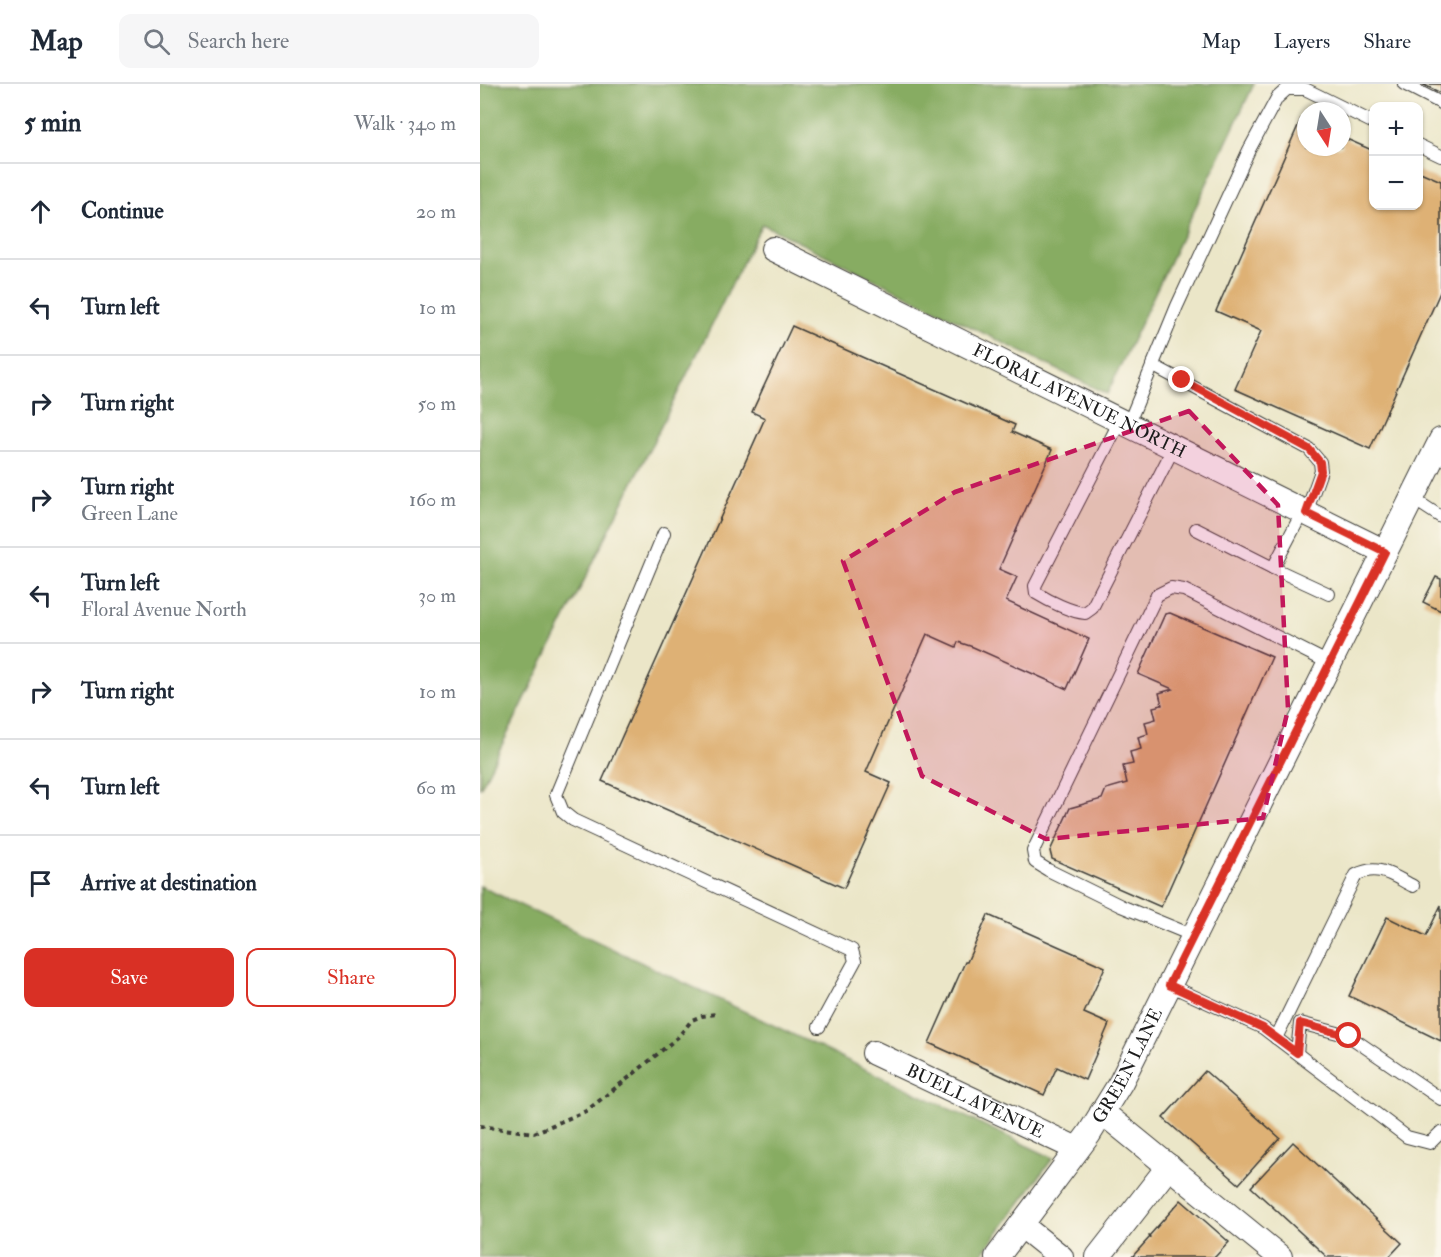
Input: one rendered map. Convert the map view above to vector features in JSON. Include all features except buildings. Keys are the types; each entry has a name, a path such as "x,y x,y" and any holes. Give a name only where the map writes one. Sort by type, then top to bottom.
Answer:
{"street":[{"name":"FLORAL AVENUE NORTH","path":"773,249 1385,552"},
{"name":"GREEN LANE","path":"997,1257 1077,1149 1121,1082 1441,440"},
{"name":"BUELL AVENUE","path":"874,1053 1077,1149"},
{"path":"1102,1112 1280,1257"},
{"path":"1098,1257 1169,1166"},
{"path":"1021,1225 1060,1257"}],"lane":[{"path":"1404,84 1441,103"},
{"path":"1174,447 1092,608 1085,613 1079,612 1036,593 1035,586 1124,423 1218,215 1277,98 1287,89 1305,89 1369,121"},
{"path":"1423,147 1441,156"},
{"path":"1152,364 1309,449 1320,462 1321,471 1304,512 1273,568"},
{"path":"1412,498 1441,517"},
{"path":"1196,529 1329,594"},
{"path":"664,533 556,795 563,812 573,820 852,950 855,961 819,1027"},
{"path":"1194,936 1121,906 1048,870 1035,862 1033,850 1157,595 1171,588 1184,590 1329,663"},
{"path":"1276,1038 1356,875 1364,871 1380,870 1413,886"},
{"path":"1169,985 1263,1028 1407,1137 1430,1143 1441,1132"},
{"path":"1297,1053 1300,1023 1349,1036 1441,1099"}],"path":[{"path":"480,1126 534,1133 586,1111 678,1037 692,1020 716,1014"}],"highlighted area":[{"path":"1189,411 1278,505 1288,709 1263,818 1046,839 922,776 843,561 955,492"}],"green space":[{"path":"480,84 1254,84 1107,394 762,224 480,789"},
{"path":"480,886 1053,1158 980,1257 480,1257"}],"route":[{"path":"1182,380 1309,449 1320,462 1321,471 1306,513 1385,552 1169,985 1263,1028 1297,1053 1300,1023 1349,1036"}]}
